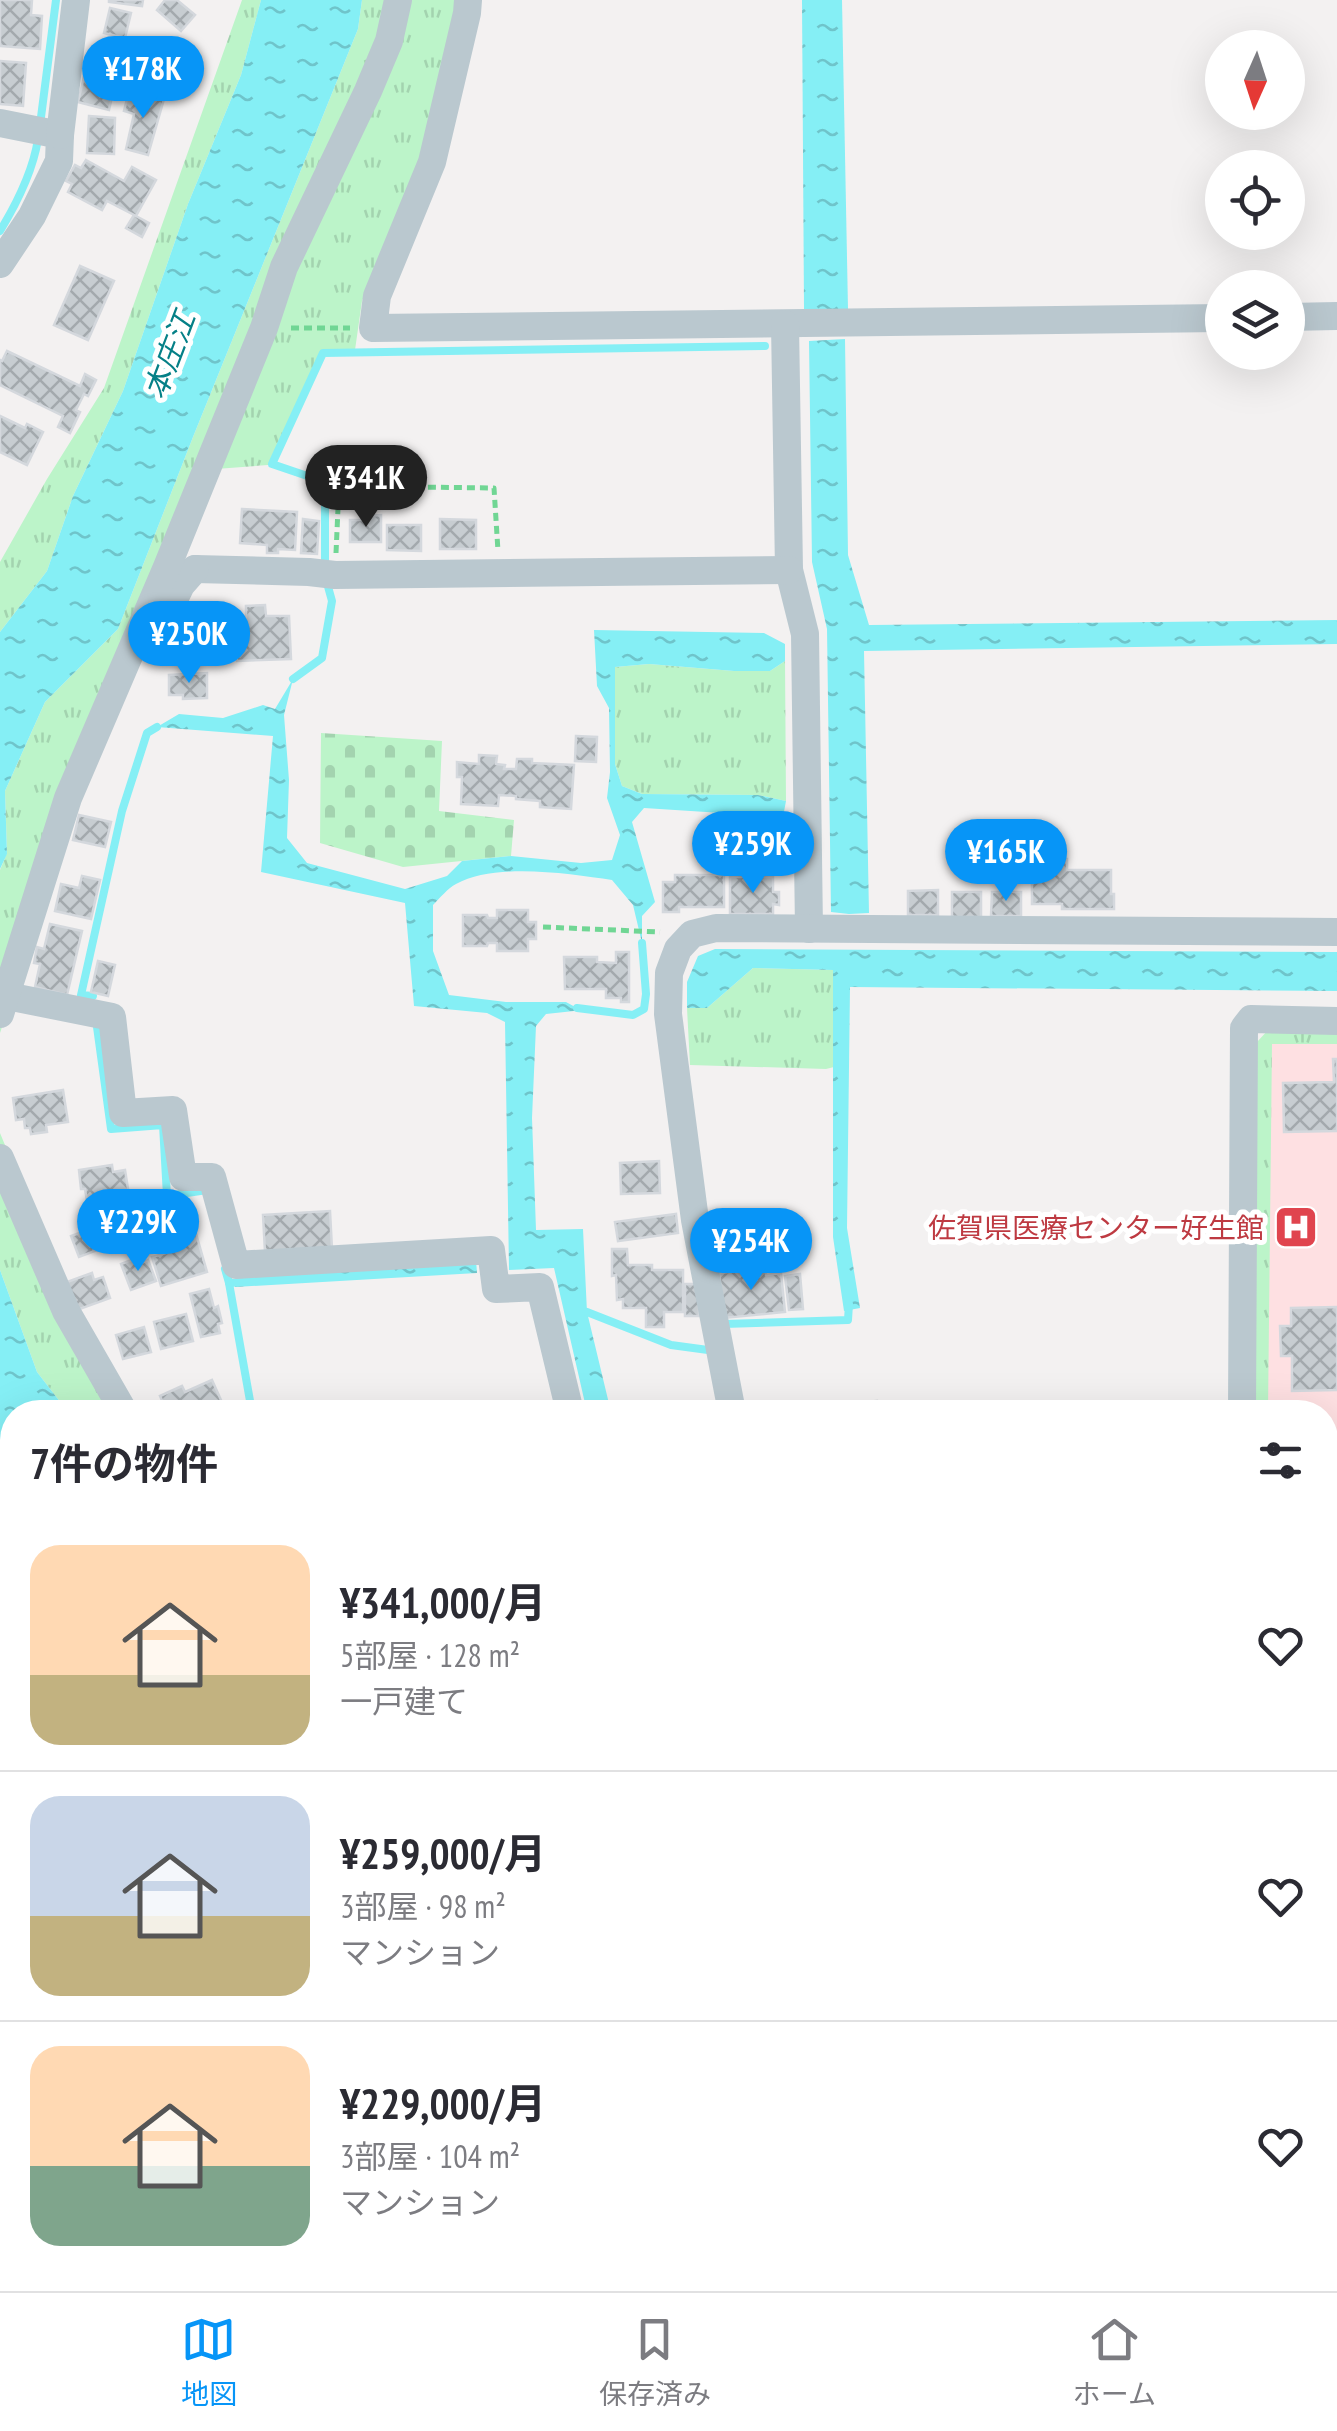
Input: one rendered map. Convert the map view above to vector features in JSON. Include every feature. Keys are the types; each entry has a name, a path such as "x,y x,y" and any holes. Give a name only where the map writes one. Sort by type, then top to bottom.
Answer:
{"street":[{"path":"0,264 32,216 59,161 45,132 76,0"},
{"path":"398,0 389,41 284,266 264,328 207,469 68,798 4,1005 112,1018 123,1113 173,1110 183,1177 212,1177 236,1265 491,1250 496,1289 540,1286 567,1400"},
{"path":"468,0 432,162 378,296 373,328 1205,318"},
{"path":"0,123 45,132"},
{"path":"1305,317 1337,316"},
{"path":"785,324 788,570 805,634 809,929"},
{"path":"195,569 192,553 208,496 207,469"},
{"path":"195,569 335,575 788,570"},
{"path":"123,670 150,649 181,585 195,569"},
{"path":"730,1400 695,1220 668,1014 669,973 678,949 692,934 716,928 1337,932"},
{"path":"1242,1400 1244,1028 1251,1019 1337,1020"},
{"path":"0,1158 66,1311 117,1400"}],"path":[{"path":"264,328 373,328"},
{"path":"335,575 339,486 494,488 500,574"},
{"path":"543,926 648,932"}],"shaded area":[{"name":"佐賀県医療センター好生館","path":"1337,1030 1337,1400 1253,1400 1257,1042"}],"green space":[{"path":"242,0 261,0 241,75 188,204 123,391 73,496 47,571 0,632 0,562 104,388"},
{"path":"362,0 455,0 421,163 362,301 355,350 322,351 268,465 216,469 76,806 0,1033 0,870 7,853 5,791 45,702 118,629 358,29"},
{"path":"785,661 786,801 758,795 642,794 622,786 615,764 615,667 649,664 770,671"},
{"path":"321,733 442,741 439,811 514,820 511,856 403,867 320,843"},
{"path":"753,968 834,970 834,1067 690,1065 687,1008 707,1008"},
{"path":"1269,1029 1337,1030 1337,1044 1272,1044 1268,1400 1253,1400 1257,1042"},
{"path":"0,1133 75,1314 124,1400 59,1400 37,1372 0,1270"}],"water":[{"name":"本庄江","path":"261,0 362,0 358,29 118,629 45,702 5,791 7,854 0,869 0,632 47,571 73,496 123,391 188,204 241,75"},
{"path":"802,0 842,0 848,309 804,309"},
{"path":"845,339 848,555 869,625 1337,620 1337,644 864,651 869,913 831,912 827,629 812,562 809,341"},
{"path":"594,630 764,633 785,644 785,661 770,671 649,664 615,667 615,764 622,786 642,794 758,795 786,801 783,817 644,808 632,822 655,902 642,916 642,943 633,905 612,880 533,872 491,873 456,884 433,905 433,951 449,995 506,1002 566,1002 577,1008 546,1014 536,1026 532,1118 536,1230 583,1229 587,1312 608,1400 584,1400 554,1268 509,1270 505,1022 487,1013 414,1006 405,903 261,872 273,736 157,727 179,714 223,718 263,705 275,709 293,679 284,715 289,780 287,838 307,863 405,889 447,876 462,861 511,856 581,863 612,860 620,835 607,798 609,708 597,686"},
{"path":"715,949 1337,952 1337,991 850,987 847,1228 860,1308 844,1311 833,1237 833,970 753,968 707,1008 687,1008 687,982 698,956"},
{"path":"476,1260 477,1273 235,1287 236,1277"},
{"path":"0,1270 37,1372 59,1400 0,1400"}],"building":[{"path":"0,0 32,0 31,15 42,16 40,49 0,46"},
{"path":"109,0 143,0 142,6"},
{"path":"165,0 177,0 195,15 181,31 157,10"},
{"path":"110,8 131,13 125,38 104,33"},
{"path":"150,45 189,55 182,83 134,71 139,54 147,56"},
{"path":"0,61 26,63 23,106 0,104"},
{"path":"85,72 116,80 109,110 78,102"},
{"path":"129,91 164,99 148,155 126,149 134,114 124,111"},
{"path":"89,116 115,118 114,154 87,153"},
{"path":"86,160 124,181 132,167 156,180 136,216 149,223 142,237 126,228 134,215 107,201 102,210 68,192 72,184 66,181 75,165 81,168"},
{"path":"80,266 114,281 88,340 54,325"},
{"path":"7,351 80,386 85,374 96,380 76,410 80,412 70,433 58,427 63,416 0,385 0,360"},
{"path":"0,416 43,432 27,465 0,452"},
{"path":"242,509 297,512 295,550 267,553 267,545 240,543"},
{"path":"381,515 381,542 350,542 350,520"},
{"path":"303,519 319,521 317,554 301,553"},
{"path":"440,519 476,520 476,549 440,549"},
{"path":"387,525 421,525 421,551 387,550"},
{"path":"265,605 266,616 289,616 291,659 237,661 236,647 229,647 229,636 236,636 235,618 246,617 246,606"},
{"path":"207,673 207,698 169,695 169,675"},
{"path":"576,736 597,737 596,762 575,761"},
{"path":"479,755 497,756 496,764 505,765 504,769 516,769 517,759 574,765 571,809 540,807 540,801 499,795 498,806 461,804 462,777 457,777 457,762 479,764"},
{"path":"79,815 111,822 105,847 73,840"},
{"path":"1047,859 1067,859 1067,870 1111,870 1114,909 1062,909 1062,904 1032,904 1032,864 1047,864"},
{"path":"675,875 724,875 724,907 679,907 679,912 663,912 663,882 675,882"},
{"path":"82,876 100,880 91,919 55,911 61,884 79,888"},
{"path":"730,877 773,877 773,892 779,892 779,905 773,904 773,914 730,914"},
{"path":"938,890 938,915 908,915 908,891"},
{"path":"952,892 981,892 981,917 952,917"},
{"path":"992,892 1021,892 1021,916 991,916"},
{"path":"497,910 528,910 528,922 536,922 536,939 528,939 528,951 497,951 497,943 463,946 463,915 497,918"},
{"path":"50,924 82,931 67,995 35,987 40,964 34,963 37,947 44,949"},
{"path":"616,952 629,952 629,1002 606,998 606,989 565,989 564,957 597,957 597,962 616,963"},
{"path":"98,961 115,965 108,996 91,992"},
{"path":"1333,1059 1337,1059 1337,1131 1284,1132 1283,1083 1334,1082"},
{"path":"63,1090 68,1122 46,1125 47,1132 31,1134 24,1119 16,1120 13,1098"},
{"path":"659,1161 660,1193 621,1194 620,1163"},
{"path":"112,1165 113,1172 125,1170 129,1195 87,1201 79,1170"},
{"path":"330,1211 332,1249 265,1252 263,1215"},
{"path":"676,1214 678,1233 618,1241 615,1222"},
{"path":"101,1225 108,1246 79,1257 71,1236"},
{"path":"195,1230 207,1272 161,1286 152,1257 177,1250 173,1238"},
{"path":"612,1249 627,1249 628,1265 683,1270 683,1312 664,1312 664,1327 646,1327 646,1308 623,1308 623,1299 617,1300 616,1275 612,1276"},
{"path":"137,1258 139,1264 148,1260 156,1281 131,1290 121,1264"},
{"path":"765,1268 766,1275 781,1273 785,1312 724,1318 719,1273"},
{"path":"92,1273 94,1280 103,1277 110,1298 77,1310 67,1282"},
{"path":"800,1274 803,1309 789,1310 785,1276"},
{"path":"685,1284 699,1284 699,1316 685,1316"},
{"path":"209,1289 222,1323 218,1324 220,1333 201,1337 190,1294"},
{"path":"1337,1307 1337,1390 1292,1391 1292,1356 1281,1356 1280,1326 1291,1326 1291,1308"},
{"path":"186,1314 193,1341 161,1349 154,1322"},
{"path":"144,1327 151,1352 123,1359 116,1335"},
{"path":"212,1380 221,1400 162,1400 160,1396 182,1386 185,1392"}],"waterway":[{"path":"40,125 56,0"},
{"path":"0,231 23,187 38,139"},
{"path":"325,560 325,482 272,464 323,353 765,346"},
{"path":"293,679 322,658 332,601 327,583"},
{"path":"93,996 81,995 122,811 147,733 157,727"},
{"path":"577,1008 633,1015 644,1009 642,943"},
{"path":"97,1027 111,1129 163,1125 167,1196 207,1192"},
{"path":"225,1269 229,1283 245,1282"},
{"path":"229,1283 250,1400"},
{"path":"724,1324 848,1320 849,1304"},
{"path":"587,1312 671,1345 708,1350"}],"place":[{"name":"佐賀県医療センター好生館","path":"1296,1227"}]}
